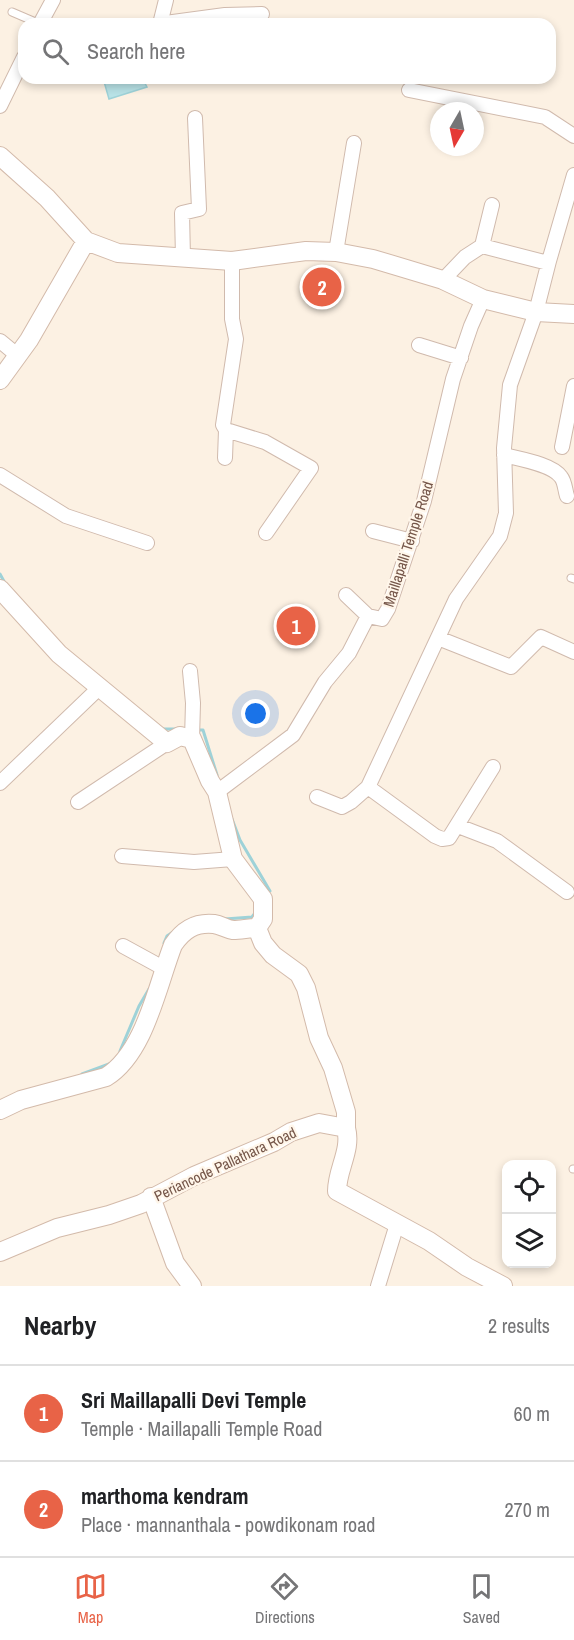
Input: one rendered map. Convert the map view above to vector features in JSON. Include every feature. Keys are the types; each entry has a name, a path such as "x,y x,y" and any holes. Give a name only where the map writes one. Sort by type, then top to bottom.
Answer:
{"street":[{"path":"43,18 53,0"},
{"path":"161,18 166,0"},
{"path":"203,18 262,14"},
{"path":"0,106 18,69"},
{"path":"409,90 545,117 574,136"},
{"path":"183,258 182,213 200,209 195,118"},
{"path":"336,252 354,143"},
{"path":"0,156 47,198 86,241 118,253 232,261 306,251 336,252 373,259 443,280 483,299 536,312 574,314"},
{"path":"317,797 342,807 368,787 456,599 500,536 506,513 504,455 510,385 536,312 548,263 569,212 574,175"},
{"path":"443,280 465,257 482,246 492,205"},
{"path":"0,380 29,340 86,241"},
{"path":"482,246 548,263"},
{"path":"225,458 226,430 223,420 236,339 232,319 232,261"},
{"name":"Maillapalli Temple Road","path":"217,792 293,735 325,682 349,653 368,616 382,619 388,609 412,542 443,429 453,379 483,299"},
{"path":"0,341 18,355"},
{"path":"418,345 461,358"},
{"path":"562,447 574,386"},
{"path":"226,430 265,442 311,468 266,533"},
{"path":"504,455 554,470 562,478 567,496"},
{"path":"0,474 66,516 147,543"},
{"path":"373,531 412,542"},
{"path":"0,589 59,654 166,743"},
{"path":"346,596 368,616"},
{"path":"438,638 511,667 541,637 574,652"},
{"path":"190,671 193,703 192,739 217,792 233,858 263,899 262,919 257,928"},
{"path":"0,783 99,688"},
{"path":"78,802 166,743 180,736 192,739"},
{"path":"368,787 435,836 442,839 450,838 493,767"},
{"path":"458,825 497,841 567,892"},
{"path":"122,856 194,862 233,858"},
{"path":"0,1110 21,1100 106,1077 117,1070 126,1061 140,1035 173,945 182,932 198,925 216,924 225,929 257,928"},
{"path":"257,928 263,943 273,955 300,974 320,1038 333,1068 346,1112 349,1139 338,1191 429,1241 467,1267 503,1286"},
{"path":"123,946 165,969"},
{"name":"Periancode Pallathara Road","path":"0,1252 57,1227 128,1209 225,1161 274,1142 291,1132 319,1123 346,1128"},
{"path":"151,1197 175,1263 192,1286"},
{"path":"378,1286 397,1224"}],"lane":[{"path":"12,12 26,18"}],"water":[{"path":"105,84 145,84 147,87 109,99"}],"waterway":[{"path":"0,574 6,585"},
{"path":"161,729 176,729"},
{"path":"197,730 203,730 217,775"},
{"path":"232,819 240,840 270,891"},
{"path":"225,919 252,917 255,913"},
{"path":"164,943 167,936 173,932"},
{"path":"120,1051 139,1006 149,989"},
{"path":"82,1074 109,1064"}],"place":[{"name":"marthoma kendram","path":"322,287"},
{"name":"Sri Maillapalli Devi Temple","path":"296,626"}]}
